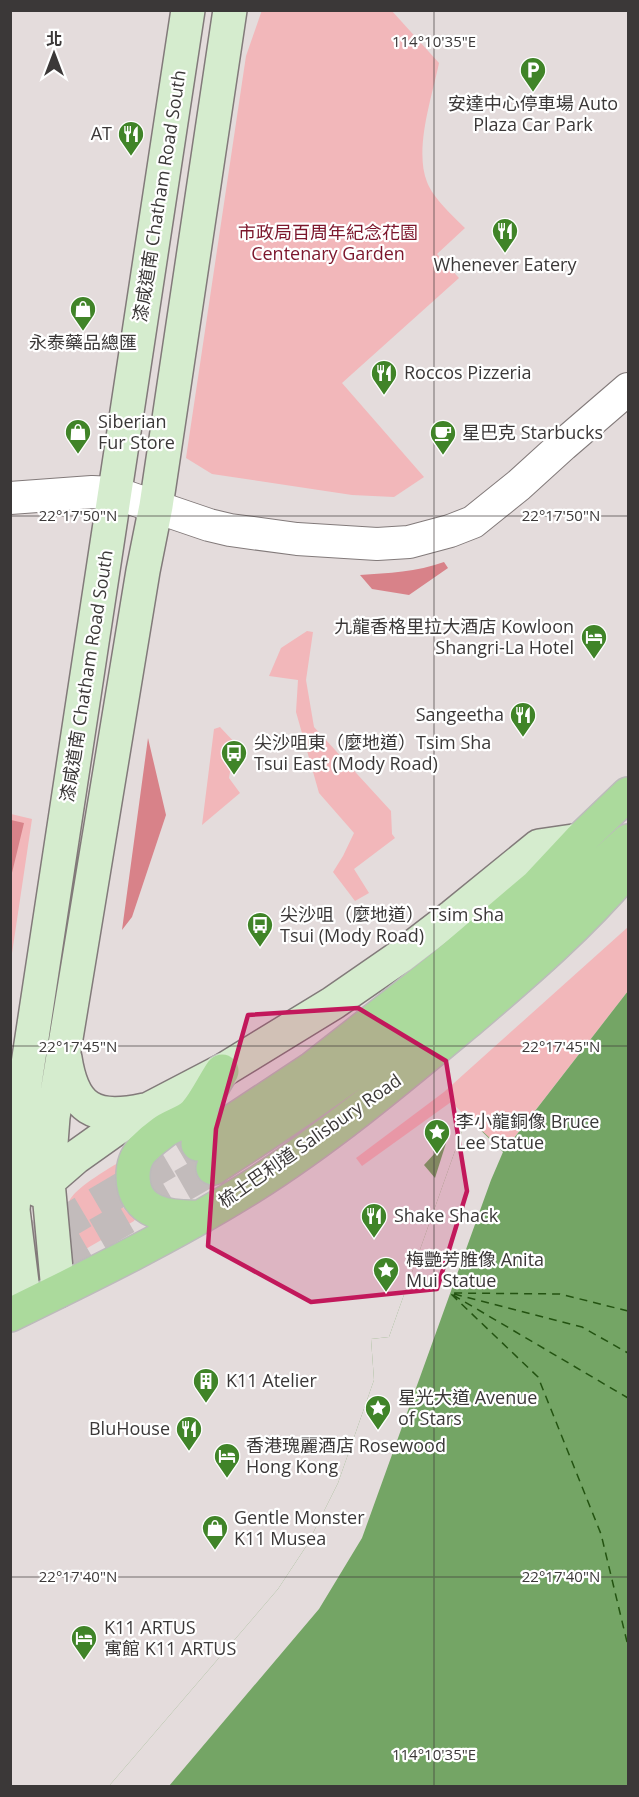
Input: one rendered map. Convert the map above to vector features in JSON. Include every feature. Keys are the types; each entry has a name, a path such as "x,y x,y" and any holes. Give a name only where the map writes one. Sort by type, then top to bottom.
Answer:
{"main road":[{"name":"漆咸道南 Chatham Road South","path":"18,1311 12,1210 16,1119 115,494 188,10"},
{"name":"漆咸道南 Chatham Road South","path":"58,1291 48,1182 50,1144 143,571 156,506 230,10"},
{"path":"628,794 537,886 442,968 313,1068 206,1156 293,1116 408,1032 506,950 628,841"},
{"path":"12,1210 105,1135 148,1109 222,1071 333,1003 401,956 539,846 580,840"},
{"name":"梳士巴利道 Salisbury Road","path":"18,1311 201,1217 261,1180 375,1100 508,988 606,896 628,869"},
{"path":"64,1050 68,1077 76,1096 90,1109 106,1114 126,1114 148,1109"},
{"path":"201,1217 180,1218 155,1212 144,1204 134,1191 134,1168 141,1152 163,1132 194,1114 222,1071"}],"street":[{"path":"10,498 92,492 115,494 209,525 297,539 377,544 409,542 435,536 473,522 519,485 628,389"}],"highlighted area":[{"path":"358,1008 446,1061 467,1191 437,1289 311,1302 208,1246 216,1129 248,1015"}],"green space":[{"name":"市政局百周年紀念花園 Centenary Garden","path":"262,10 392,11 439,63 423,139 423,169 434,194 465,228 437,254 459,278 342,383 424,477 394,497 352,495 212,474 186,458 246,56"},
{"path":"307,631 313,632 306,680 314,727 391,811 392,834 395,838 354,869 369,893 355,901 333,872 354,833 319,793 296,712 298,680 269,676 281,648"},
{"path":"220,727 237,745 227,752 232,760 229,778 240,793 202,825 214,729"},
{"path":"11,814 32,819 11,960"},
{"path":"628,927 628,991 503,1152 451,1102 362,1166 356,1158 444,1092"},
{"path":"129,1156 117,1172 114,1185 121,1204 135,1219 84,1250 69,1202 86,1183"}],"shaded area":[{"path":"444,562 448,568 409,595 372,589 360,575 413,570"},
{"path":"148,738 166,815 132,917 122,930"},
{"path":"10,820 24,823 11,877"},
{"path":"628,991 628,1786 109,1786 278,1589 307,1545 338,1483 374,1380 371,1339 389,1337 467,1117 504,1151"},
{"path":"447,1140 435,1178 424,1165"}],"pier":[{"name":"星光大道 Avenue of Stars","path":"467,1117 503,1152 362,1538 319,1609 169,1786 109,1786 278,1589 307,1545 338,1483 374,1380 371,1339 389,1337"}],"ferry route":[{"path":"628,1311 560,1294 450,1293 538,1377 601,1534 628,1646"},
{"path":"454,1294 582,1327 628,1353"},
{"path":"453,1295 628,1398"}],"tunnel":[{"path":"10,1249 61,1225 198,1144"},
{"path":"10,1278 75,1247 213,1168"}],"place":[{"name":"安達中心停車場 Auto Plaza Car Park","path":"533,93"},
{"name":"AT","path":"131,157"},
{"name":"Whenever Eatery","path":"505,254"},
{"name":"永泰藥品總匯","path":"83,332"},
{"name":"Roccos Pizzeria","path":"384,396"},
{"name":"Siberian Fur Store","path":"78,455"},
{"name":"星巴克 Starbucks","path":"443,456"},
{"name":"九龍香格里拉大酒店 Kowloon Shangri-La Hotel","path":"594,660"},
{"name":"Sangeetha","path":"523,738"},
{"name":"尖沙咀東（麼地道）Tsim Sha Tsui East (Mody Road)","path":"234,776"},
{"name":"尖沙咀（麼地道） Tsim Sha Tsui (Mody Road)","path":"260,948"},
{"name":"李小龍銅像 Bruce Lee Statue","path":"437,1155"},
{"name":"Shake Shack","path":"374,1239"},
{"name":"梅艷芳脽像 Anita Mui Statue","path":"386,1293"},
{"name":"K11 Atelier","path":"206,1404"},
{"name":"星光大道 Avenue of Stars","path":"378,1431"},
{"name":"BluHouse","path":"189,1452"},
{"name":"香港瑰麗酒店 Rosewood Hong Kong","path":"227,1479"},
{"name":"Gentle Monster K11 Musea","path":"215,1551"},
{"name":"K11 ARTUS 寓館 K11 ARTUS","path":"84,1661"}]}
